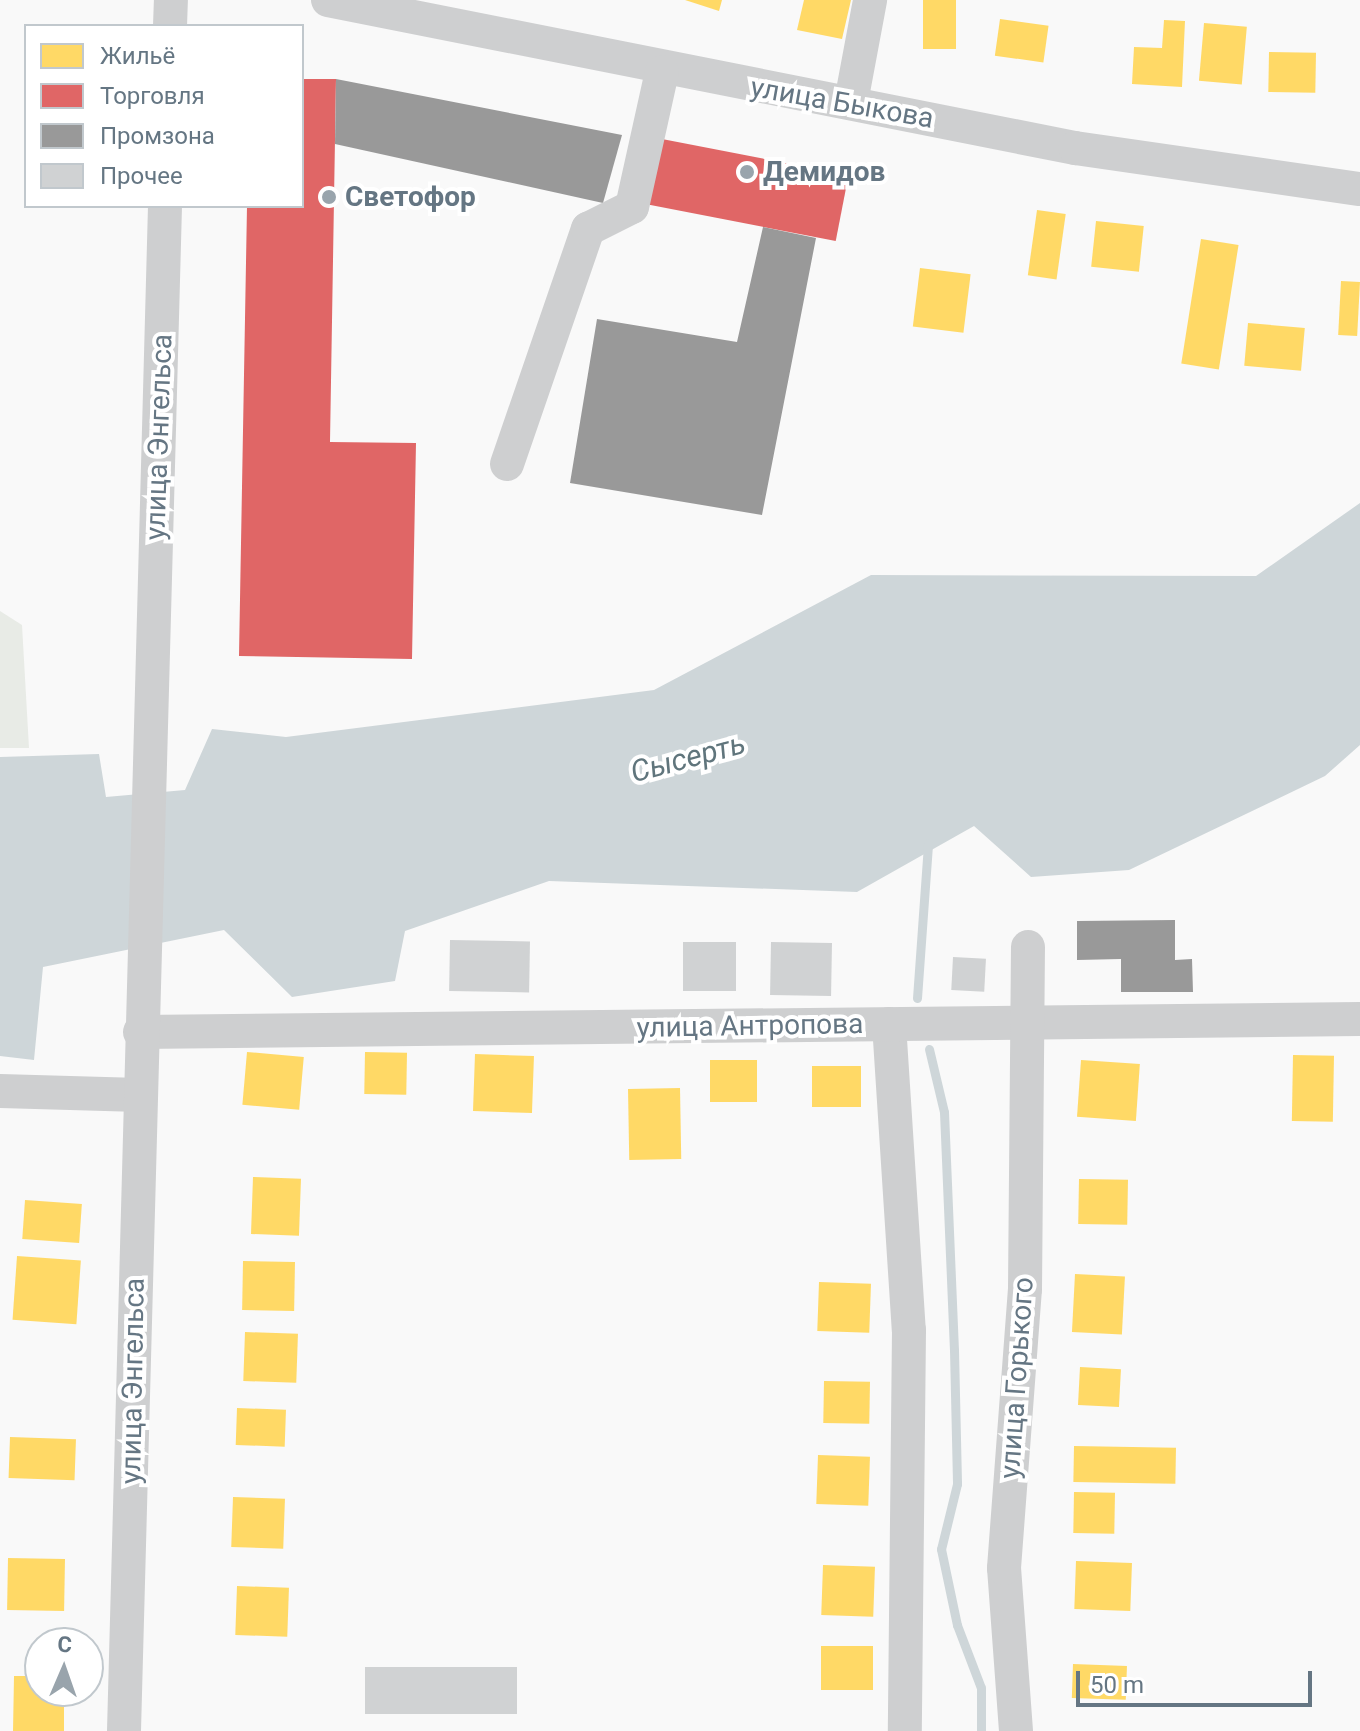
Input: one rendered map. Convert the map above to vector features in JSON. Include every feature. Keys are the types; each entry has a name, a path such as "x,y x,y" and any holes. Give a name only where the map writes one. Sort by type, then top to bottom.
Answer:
{"street":[{"path":"170,24 171,0"},
{"name":"улица Быкова","path":"328,0 662,72 851,102 1075,148 1360,189"},
{"path":"851,102 870,0"},
{"path":"507,464 588,229 632,207 662,72"},
{"name":"улица Энгельса","path":"124,1731 140,1032 165,208"},
{"name":"улица Горького","path":"1016,1731 1004,1568 1025,1289 1028,947"},
{"name":"улица Антропова","path":"140,1032 1360,1019"},
{"path":"889,1024 909,1330 905,1731"},
{"path":"0,1091 140,1095"}],"shaded area":[{"path":"0,611 22,625 29,748 0,748"}],"water":[{"name":"Сысерть","path":"1360,503 1360,745 1325,776 1129,870 1031,877 974,826 857,892 549,881 405,931 395,981 292,997 224,930 43,967 34,1060 0,1056 0,757 99,754 106,797 185,790 212,729 286,737 654,690 871,575 1256,576"}],"building: Жильё":[{"path":"685,0 722,0 719,11"},
{"path":"804,0 851,0 842,39 797,30"},
{"path":"923,0 956,0 956,49 923,49"},
{"path":"1000,19 1049,26 1043,62 995,56"},
{"path":"1164,20 1185,21 1182,87 1132,84 1134,47 1162,48"},
{"path":"1204,23 1247,27 1242,85 1199,81"},
{"path":"1269,52 1316,53 1315,93 1268,92"},
{"path":"1037,210 1066,214 1057,279 1028,275"},
{"path":"1096,221 1144,226 1139,272 1091,267"},
{"path":"1201,239 1239,245 1219,369 1181,363"},
{"path":"920,268 971,274 963,333 913,327"},
{"path":"1341,281 1360,282 1357,336 1338,335"},
{"path":"1248,323 1305,328 1301,371 1244,366"},
{"path":"247,1052 304,1057 299,1110 242,1105"},
{"path":"365,1052 407,1053 406,1095 364,1094"},
{"path":"475,1054 534,1056 532,1113 473,1111"},
{"path":"1293,1055 1334,1056 1333,1122 1292,1121"},
{"path":"710,1060 757,1060 757,1102 710,1102"},
{"path":"1081,1060 1140,1064 1136,1121 1077,1117"},
{"path":"812,1066 861,1066 861,1107 812,1107"},
{"path":"680,1088 681,1159 629,1160 628,1089"},
{"path":"253,1177 301,1179 299,1236 251,1234"},
{"path":"1079,1179 1128,1180 1127,1225 1078,1224"},
{"path":"25,1200 82,1204 79,1243 22,1239"},
{"path":"17,1256 81,1260 76,1324 13,1320"},
{"path":"243,1261 295,1262 294,1311 242,1310"},
{"path":"1075,1274 1125,1277 1122,1335 1072,1332"},
{"path":"819,1282 871,1284 869,1333 817,1331"},
{"path":"245,1332 298,1334 296,1383 243,1381"},
{"path":"1080,1367 1121,1369 1119,1407 1078,1405"},
{"path":"824,1381 870,1382 869,1424 823,1423"},
{"path":"237,1408 286,1410 285,1447 236,1445"},
{"path":"10,1437 76,1439 75,1480 9,1478"},
{"path":"1074,1446 1176,1448 1175,1484 1073,1482"},
{"path":"818,1455 870,1457 868,1506 816,1504"},
{"path":"1074,1492 1115,1493 1114,1534 1073,1533"},
{"path":"233,1497 285,1499 283,1549 231,1547"},
{"path":"8,1558 65,1559 64,1611 7,1610"},
{"path":"1076,1561 1132,1563 1130,1611 1074,1609"},
{"path":"823,1565 875,1567 873,1617 821,1615"},
{"path":"237,1586 289,1588 287,1637 235,1635"},
{"path":"821,1646 873,1646 873,1690 821,1690"},
{"path":"1073,1664 1127,1666 1126,1700 1072,1698"},
{"path":"14,1676 24,1676 24,1707 64,1707 64,1731 13,1731"}],"building: Торговля":[{"path":"304,79 336,79 330,442 416,443 412,659 239,656 247,208 304,208"},
{"path":"662,139 849,175 836,241 649,205"}],"building: Промзона":[{"path":"336,79 622,135 603,203 335,144"},
{"path":"763,227 816,238 762,515 570,483 597,319 737,342"},
{"path":"1175,920 1175,960 1192,959 1193,992 1121,992 1121,959 1077,960 1077,921"}],"building: Прочее":[{"path":"450,940 530,941 529,992 449,991"},
{"path":"683,942 736,942 736,991 683,991"},
{"path":"771,942 832,943 831,996 770,995"},
{"path":"953,957 986,959 984,992 951,990"},
{"path":"365,1667 517,1667 517,1714 365,1714"}],"waterway":[{"path":"917,998 928,843"},
{"path":"929,1049 944,1112 954,1350 957,1484 941,1549 957,1625 981,1688 981,1731"}],"place":[{"name":"Демидов","path":"747,172"},
{"name":"Светофор","path":"329,197"}]}
